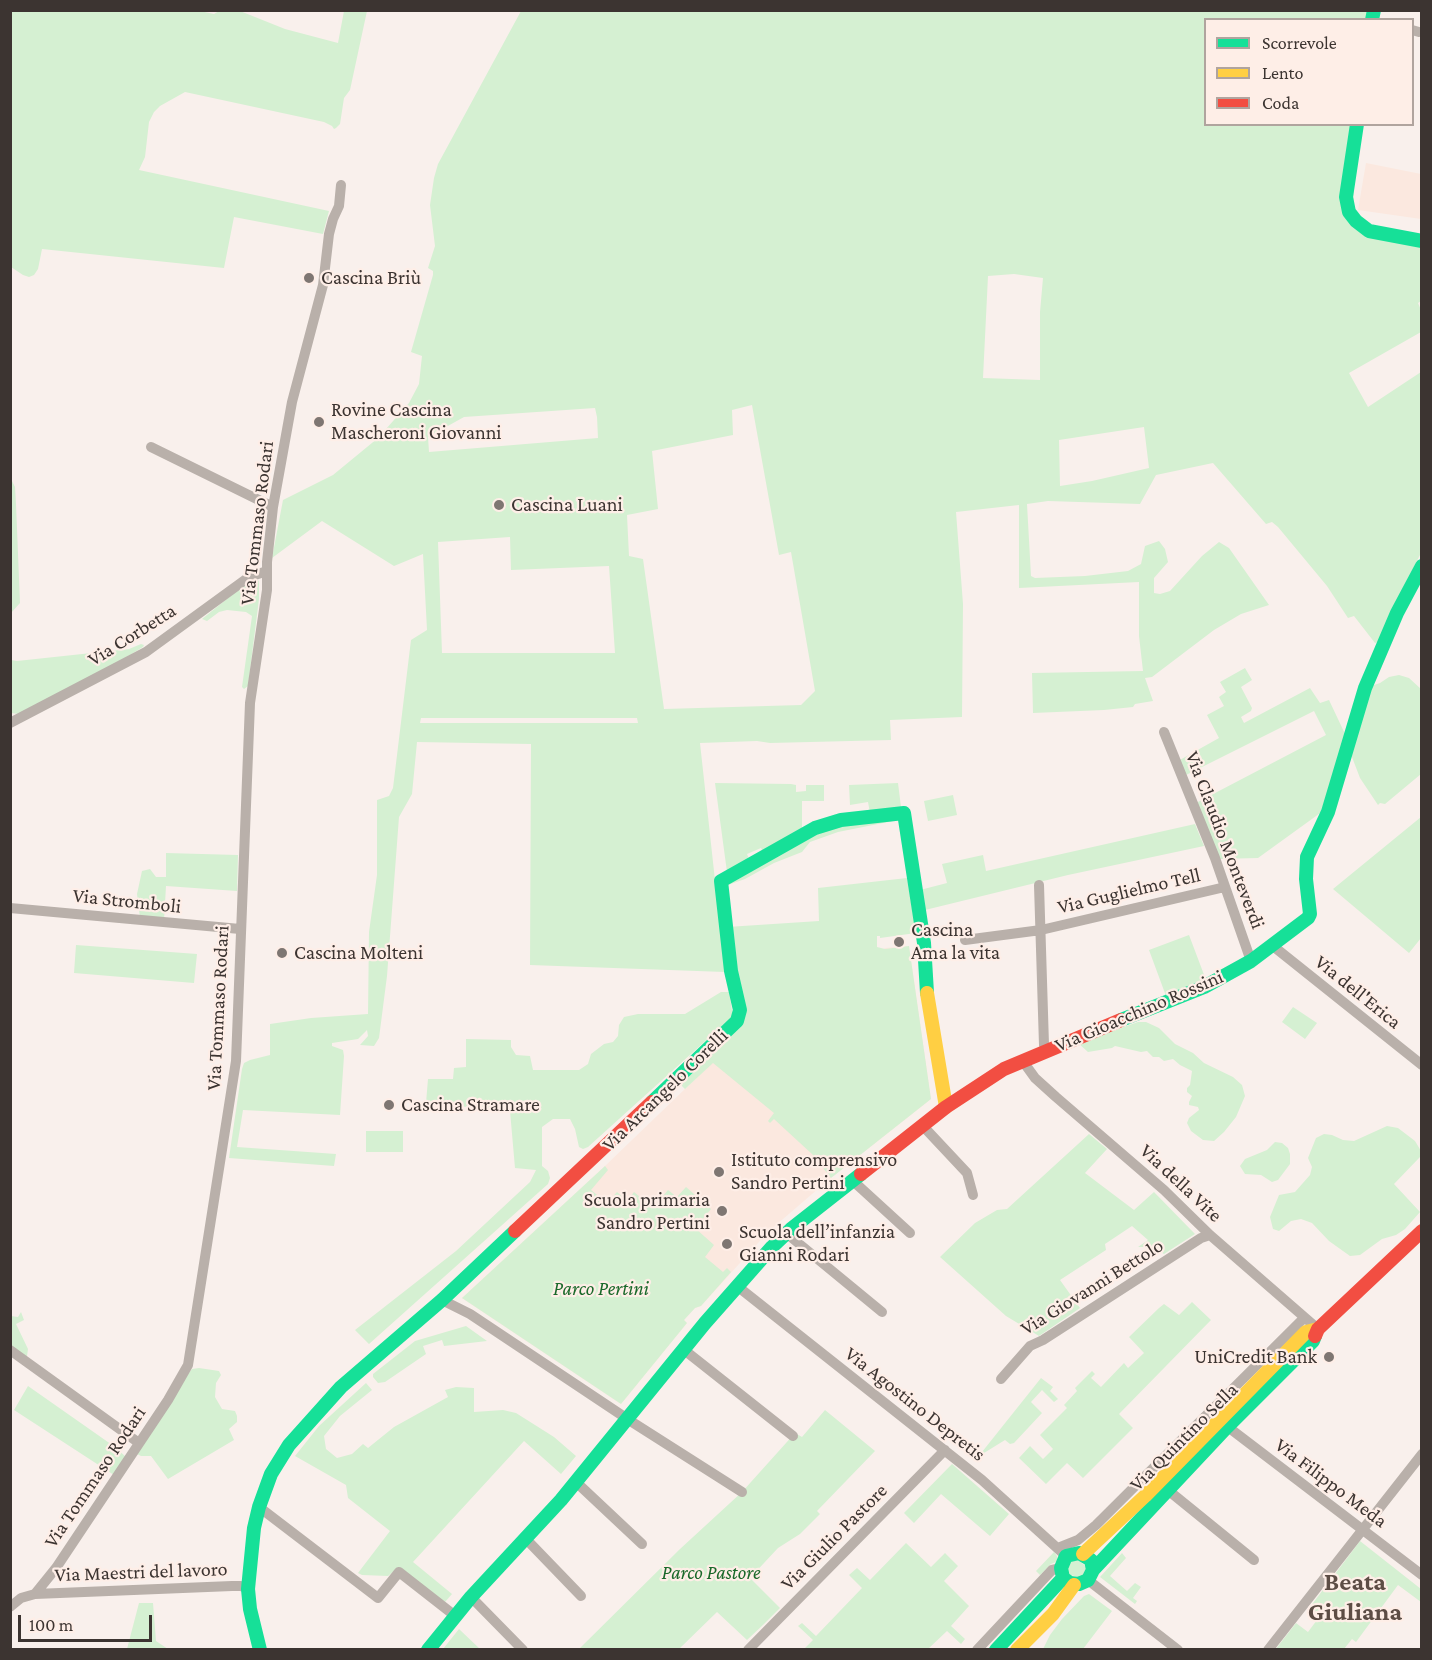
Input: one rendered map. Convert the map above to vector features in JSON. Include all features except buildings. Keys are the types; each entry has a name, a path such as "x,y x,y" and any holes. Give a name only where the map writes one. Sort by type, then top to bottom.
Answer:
{"street":[{"path":"1357,126 1348,186 1356,215 1382,234 1422,241"},
{"name":"Via Tommaso Rodari","path":"10,1607 21,1598 35,1594 56,1568 189,1365 237,1060 250,703 267,590 273,507 292,402 324,285 329,234 339,206 341,185"},
{"path":"151,447 273,507"},
{"name":"Via Gioacchino Rossini","path":"428,1650 454,1615 576,1482 683,1349 786,1233 922,1125 1004,1069 1215,982 1273,946 1297,928 1310,914 1306,879 1307,857 1328,812 1365,688 1397,613 1422,566"},
{"name":"Via Corbetta","path":"10,723 146,652 249,578 267,571"},
{"name":"Via Claudio Monteverdi","path":"1164,732 1225,887 1251,961"},
{"name":"Via Arcangelo Corelli","path":"442,1300 737,1021 740,1010 731,971 721,881 815,828 841,820 904,813 924,943 928,1003 946,1107"},
{"name":"Via Guglielmo Tell","path":"1039,885 1046,1050"},
{"name":"Via Guglielmo Tell","path":"965,940 1041,930 1225,887"},
{"name":"Via Stromboli","path":"10,908 240,929"},
{"name":"Via dell'Erica","path":"1273,946 1422,1065"},
{"name":"Via della Vite","path":"1022,1060 1042,1084 1318,1329"},
{"path":"922,1125 967,1173 973,1195"},
{"path":"852,1180 910,1233"},
{"name":"Via Quintino Sella","path":"1083,1554 1313,1341 1318,1329 1422,1231"},
{"path":"786,1233 882,1312"},
{"name":"Via Giovanni Bettolo","path":"1001,1378 1030,1346 1043,1340 1201,1238 1210,1235"},
{"name":"Via Agostino Depretis","path":"737,1286 945,1450 1064,1567"},
{"path":"260,1650 250,1609 248,1589 250,1560 259,1507 271,1474 289,1445 347,1381 442,1300 470,1314 627,1419 742,1492"},
{"name":"Via Quintino Sella","path":"1064,1567 1091,1575 1169,1491 1223,1423 1259,1370 1304,1318"},
{"name":"Via Quintino Sella","path":"996,1650 1051,1592 1078,1540 1259,1370 1306,1332 1318,1329"},
{"path":"683,1349 793,1436"},
{"path":"10,1350 139,1443"},
{"name":"Via Filippo Meda","path":"1223,1423 1422,1575"},
{"name":"Via Giulio Pastore","path":"748,1650 945,1450"},
{"path":"1268,1650 1422,1454"},
{"path":"576,1482 642,1544"},
{"path":"1169,1491 1254,1560"},
{"path":"259,1507 378,1598 399,1572 454,1615"},
{"path":"525,1539 581,1596"},
{"path":"977,1650 1052,1570 1064,1567 1075,1553 1083,1554 1091,1560 1091,1575 1178,1650"},
{"name":"Via Quintino Sella","path":"1022,1648 1053,1614 1064,1567"},
{"name":"Via Maestri del lavoro","path":"35,1594 232,1586 248,1589"},
{"path":"1022,1648 1019,1635 1046,1607 1051,1592"},
{"path":"471,1597 523,1650"}],"shaded area":[{"path":"1366,163 1421,174 1421,219 1358,210"},
{"name":"Istituto comprensivo Sandro Pertini","path":"909,946 931,1099 826,1182 768,1232 701,1306 695,1308 684,1320 687,1323 621,1404 462,1298 713,1062 885,948"}],"green space":[{"path":"11,11 200,11 214,14 219,11 240,11 285,29 338,43 344,11 367,11 350,90 344,98 340,124 336,128 324,122 185,92 154,112 149,122 145,157 139,170 329,211 323,234 234,217 224,268 42,249 38,269 34,275 29,277 23,275 11,267"},
{"path":"521,11 1368,11 1366,18 1204,18 1204,126 1352,126 1354,223 1421,243 1421,301 1418,303 1421,310 1421,332 1349,373 1368,407 1421,372 1421,553 1379,642 1375,643 1354,616 1348,618 1327,586 1278,527 1272,522 1266,524 1213,463 1156,475 1140,504 1048,501 1027,504 1031,576 1035,578 1128,571 1141,564 1145,546 1159,541 1165,549 1168,562 1154,578 1154,593 1160,594 1170,591 1202,556 1219,542 1229,548 1269,605 1241,614 1214,630 1152,677 1145,678 1153,701 1135,704 1133,707 1104,710 1033,713 1032,673 1143,671 1139,636 1139,582 1019,588 1019,505 956,512 963,604 962,717 890,720 891,740 700,743 725,972 530,965 531,744 417,742 412,794 399,817 387,976 379,1038 374,1046 360,1045 368,1036 367,1030 358,1039 332,1043 332,1046 343,1050 344,1056 340,1115 243,1110 237,1147 336,1154 334,1166 229,1158 242,1069 244,1063 250,1060 270,1055 270,1024 311,1018 368,1014 369,932 377,875 377,800 389,796 393,788 411,640 427,630 423,554 394,566 322,521 272,558 283,500 333,475 378,438 409,403 419,384 422,356 411,352 433,275 433,271 428,268 435,246 430,205 438,164","holes":["1014,274 1043,278 1040,312 1040,380 983,378 988,276","752,405 779,555 791,552 815,691 801,705 664,709 643,559 629,556 627,515 658,509 652,451 733,435 732,410","595,408 598,438 429,452 428,437 464,417","1144,427 1149,468 1060,486 1059,440","510,537 511,570 609,566 615,653 442,653 438,542","421,718 637,718 638,723 420,723"]},
{"path":"12,481 15,487 20,603 11,613"},
{"path":"256,579 259,581 259,599 248,686 244,689 242,687 252,616 246,612 227,610 219,612 207,621 202,619 238,590"},
{"path":"144,645 143,647 120,661 19,714 11,713 11,660 129,649"},
{"path":"1245,668 1252,680 1241,687 1252,708 1241,717 1244,723 1310,688 1320,703 1329,700 1346,736 1323,811 1258,858 1218,859 1196,803 1326,735 1314,711 1184,776 1178,761 1219,738 1207,715 1224,706 1219,697 1226,692 1220,682"},
{"path":"1399,675 1409,678 1421,689 1421,774 1385,804 1378,805 1360,778 1347,744 1365,688"},
{"path":"715,783 791,784 796,785 796,792 806,791 806,785 824,785 824,801 802,801 802,832 763,852 761,848 747,854 749,859 727,872"},
{"path":"898,783 901,807 870,813 868,802 850,805 849,785"},
{"path":"953,795 957,815 928,821 924,801"},
{"path":"1421,817 1421,938 1409,953 1333,889"},
{"path":"898,820 838,832 810,842 802,852 725,886 827,826"},
{"path":"1195,824 1204,846 1068,875 925,910 920,890 947,883 942,864 983,855 986,871"},
{"path":"166,853 238,855 237,891 166,886 164,921 140,918 137,894 142,871 150,869 156,877 166,877"},
{"path":"907,878 916,933 880,938 877,936 877,947 885,949 909,946 931,1099 831,1178 812,1154 774,1119 770,1123 768,1121 774,1113 713,1063 685,1089 679,1083 735,1028 727,927 819,921 818,888"},
{"path":"1189,935 1206,980 1166,996 1149,950"},
{"path":"76,945 197,954 194,983 74,973"},
{"path":"721,992 729,992 733,1016 588,1147 583,1149 579,1147 570,1119 553,1119 542,1127 542,1166 548,1171 550,1178 548,1184 369,1344 355,1330 456,1251 530,1182 536,1170 515,1168 510,1111 426,1103 428,1079 453,1079 454,1068 466,1067 466,1039 511,1040 511,1047 516,1055 530,1056 533,1070 579,1070 588,1064 591,1054 604,1044 613,1042 618,1036 619,1025 624,1017 638,1014 685,1014"},
{"path":"1293,1007 1317,1023 1305,1039 1282,1022"},
{"path":"1138,1022 1146,1022 1159,1028 1175,1044 1193,1053 1204,1063 1233,1077 1242,1085 1245,1096 1236,1117 1214,1141 1203,1140 1191,1131 1187,1123 1189,1118 1199,1110 1198,1107 1189,1105 1192,1096 1187,1092 1187,1088 1190,1085 1192,1071 1173,1059 1164,1061 1159,1057 1153,1057 1147,1051 1141,1052 1115,1046 1088,1052 1078,1043"},
{"path":"1387,1126 1398,1128 1415,1141 1421,1151 1420,1157 1394,1184 1420,1212 1405,1229 1396,1235 1382,1239 1360,1255 1350,1256 1329,1241 1312,1223 1301,1219 1291,1221 1279,1231 1273,1229 1270,1217 1279,1195 1295,1192 1310,1175 1312,1167 1308,1158 1316,1138 1324,1134 1354,1141"},
{"path":"366,1131 403,1131 403,1152 366,1152"},
{"path":"1089,1134 1107,1149 1085,1173 1134,1210 1154,1192 1195,1234 1164,1254 1151,1247 1138,1247 1148,1240 1132,1226 1105,1244 1106,1250 1060,1280 1080,1308 1039,1336 1006,1316 940,1257 975,1223 997,1210 1007,1209"},
{"path":"1275,1142 1282,1143 1288,1148 1290,1154 1290,1164 1278,1180 1272,1182 1261,1175 1245,1174 1240,1166 1245,1159 1267,1150"},
{"name":"Parco Pertini","path":"605,1166 608,1170 591,1190 607,1203 617,1192 627,1201 634,1192 653,1208 668,1190 677,1197 686,1187 711,1209 695,1228 714,1245 705,1257 723,1272 727,1268 731,1272 701,1306 695,1308 684,1320 687,1323 621,1404 462,1298"},
{"path":"1192,1302 1211,1320 1119,1414 1133,1428 1083,1478 1067,1463 1046,1484 1019,1458 1030,1446 1043,1459 1053,1449 1040,1435 1067,1408 1064,1405 1077,1391 1075,1388 1092,1371 1095,1374 1091,1378 1101,1387 1124,1363 1128,1368 1144,1353 1129,1337 1164,1304 1179,1315"},
{"path":"21,1312 24,1320 16,1324 28,1349 27,1356 23,1356 11,1345 11,1316 18,1317"},
{"path":"466,1326 487,1341 444,1346 442,1340 423,1346 426,1354 385,1382 378,1383 373,1377 373,1374 415,1341"},
{"path":"192,1369 219,1371 221,1375 216,1383 215,1397 222,1409 235,1411 237,1422 229,1429 234,1440 168,1479 151,1456 137,1454 187,1375"},
{"path":"1041,1378 1053,1387 1050,1391 1058,1399 1054,1402 1042,1390 1031,1402 1042,1413 1014,1443 1010,1444 1005,1440 984,1453 982,1452"},
{"path":"366,1383 372,1390 340,1416 324,1436 326,1449 337,1458 352,1454 363,1444 368,1448 394,1427 448,1397 445,1390 456,1387 474,1388 474,1412 503,1410 516,1413 554,1437 576,1456 561,1474 524,1441 413,1562 452,1594 445,1602 395,1570 388,1576 358,1573 390,1531 348,1498 346,1485 295,1456 319,1426"},
{"path":"28,1386 126,1457 114,1475 14,1410"},
{"name":"Parco Pastore","path":"825,1410 875,1451 817,1511 820,1514 800,1534 778,1548 750,1578 780,1608 764,1624 747,1640 717,1612 679,1649 578,1650 680,1549 742,1492 795,1433 802,1437"},
{"path":"952,1464 1009,1514 990,1536 941,1494 914,1523 904,1513"},
{"path":"1360,1541 1421,1589 1421,1602 1398,1585 1356,1642 1352,1639 1344,1649 1275,1650 1296,1623 1308,1632 1320,1616 1310,1607"},
{"path":"906,1543 931,1567 945,1553 958,1566 944,1581 969,1606 951,1626 965,1639 961,1644 947,1631 928,1649 804,1649 813,1640 798,1626 802,1623 816,1636 862,1588 849,1575 857,1568 870,1580"},
{"path":"1054,1552 1058,1561 1051,1564 1040,1575 1036,1571"},
{"path":"1122,1553 1126,1558 1110,1576 1127,1591 1135,1583 1141,1587 1133,1598 1137,1601 1135,1604 1100,1577"},
{"path":"1075,1558 1087,1567 1081,1578 1068,1574 1068,1564"},
{"path":"1089,1594 1112,1611 1083,1649 1043,1649 1062,1619 1084,1596"},
{"path":"139,1603 153,1603 156,1641 168,1649 127,1649"},
{"path":"459,1629 480,1649 443,1649"}],"traffic: fast":[{"path":"1372,18 1374,10"},
{"path":"1357,126 1346,197 1349,212 1369,231 1422,241"},
{"path":"1121,1020 1204,987 1251,961 1308,918 1310,914 1306,879 1307,857 1328,812 1365,688 1397,613 1422,566"},
{"path":"652,1102 737,1021 740,1010 731,971 721,881 815,828 841,820 904,813 924,943 927,993"},
{"path":"428,1650 471,1597 561,1500 705,1323 772,1247 791,1229 861,1174"},
{"path":"260,1650 250,1609 248,1589 254,1528 271,1474 289,1445 341,1387 442,1300 515,1231"},
{"path":"1093,1570 1091,1560 1079,1553 1066,1556 1061,1568 1063,1578 1070,1583 1079,1584 1088,1580 1093,1570 1227,1427 1313,1341 1315,1336"},
{"path":"996,1650 1063,1578"}],"traffic: slow":[{"path":"927,993 946,1107"},
{"path":"1083,1554 1145,1496 1306,1332 1318,1329"},
{"path":"1017,1650 1053,1614 1074,1585"}],"traffic: jam":[{"path":"861,1174 946,1107 1004,1069 1121,1020"},
{"path":"515,1231 652,1102"},
{"path":"1315,1336 1318,1329 1422,1231"}],"place":[{"name":"Cascina Briù","path":"309,278"},
{"name":"Rovine Cascina Mascheroni Giovanni","path":"319,422"},
{"name":"Cascina Luani","path":"499,505"},
{"name":"Cascina Ama la vita","path":"899,942"},
{"name":"Cascina Molteni","path":"282,953"},
{"name":"Cascina Stramare","path":"389,1105"},
{"name":"Istituto comprensivo Sandro Pertini","path":"719,1172"},
{"name":"Scuola primaria Sandro Pertini","path":"722,1211"},
{"name":"Scuola dell’infanzia Gianni Rodari","path":"727,1244"},
{"name":"UniCredit Bank","path":"1329,1357"}],"district":[{"name":"Beata Giuliana","path":"1355,1597"}]}
